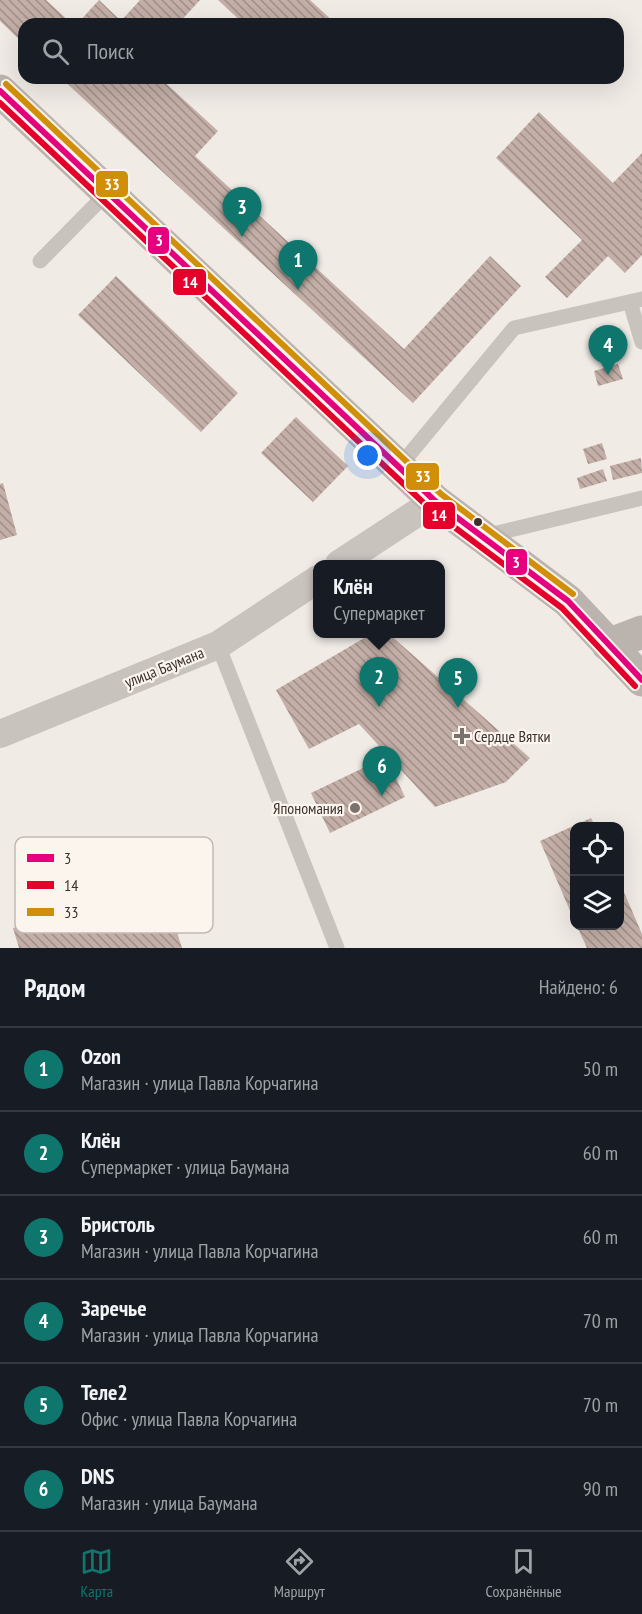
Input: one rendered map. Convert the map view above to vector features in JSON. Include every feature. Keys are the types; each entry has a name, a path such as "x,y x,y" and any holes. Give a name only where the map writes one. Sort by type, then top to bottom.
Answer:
{"main road":[{"path":"0,91 435,501 568,601 642,680"},
{"path":"608,645 642,632"}],"street":[{"path":"345,560 435,501"},
{"name":"улица Баумана","path":"0,734 218,645 313,582"}],"lane":[{"path":"40,261 108,192"},
{"path":"399,467 514,328 636,300 642,342"},
{"path":"482,537 642,498"},
{"path":"218,645 337,948"}],"building":[{"path":"0,0 46,0 66,18 18,18 18,38 0,21"},
{"path":"99,0 118,18 82,18"},
{"path":"140,0 200,0 184,18 124,18"},
{"path":"218,0 310,0 330,18 238,18"},
{"path":"67,84 167,84 218,131 195,156 404,349 490,256 521,286 413,403"},
{"path":"539,112 613,183 642,153 642,255 625,273 608,256 567,298 545,277 582,240 496,158"},
{"path":"116,276 238,393 201,432 78,315"},
{"path":"618,364 623,379 598,386 594,371"},
{"path":"296,417 348,466 313,502 261,453"},
{"path":"602,443 607,459 588,464 583,449"},
{"path":"641,458 642,473 613,480 610,466"},
{"path":"603,469 607,481 580,489 577,478"},
{"path":"3,483 17,535 0,540 0,484"},
{"path":"364,638 394,638 530,758 506,782 435,807 359,724 309,749 276,690"},
{"path":"386,757 405,797 330,833 311,793"},
{"path":"570,827 570,911 540,841"},
{"path":"624,892 642,934 642,948 587,948 579,930 624,930"},
{"path":"15,927 15,933 177,933 182,948 19,948 13,928"}],"transit line":[{"name":"33","path":"6,84 441,494 573,594"},
{"name":"3","path":"0,91 435,501 568,601 642,680"},
{"name":"14","path":"0,103 429,508 562,608 635,686"}],"place":[{"name":"Бристоль","path":"242,237"},
{"name":"Ozon","path":"298,290"},
{"name":"Заречье","path":"608,375"},
{"name":"Клён","path":"379,707"},
{"name":"Теле2","path":"458,708"},
{"name":"Сердце Вятки","path":"462,736"},
{"name":"DNS","path":"382,796"},
{"name":"Япономания","path":"355,808"}]}
